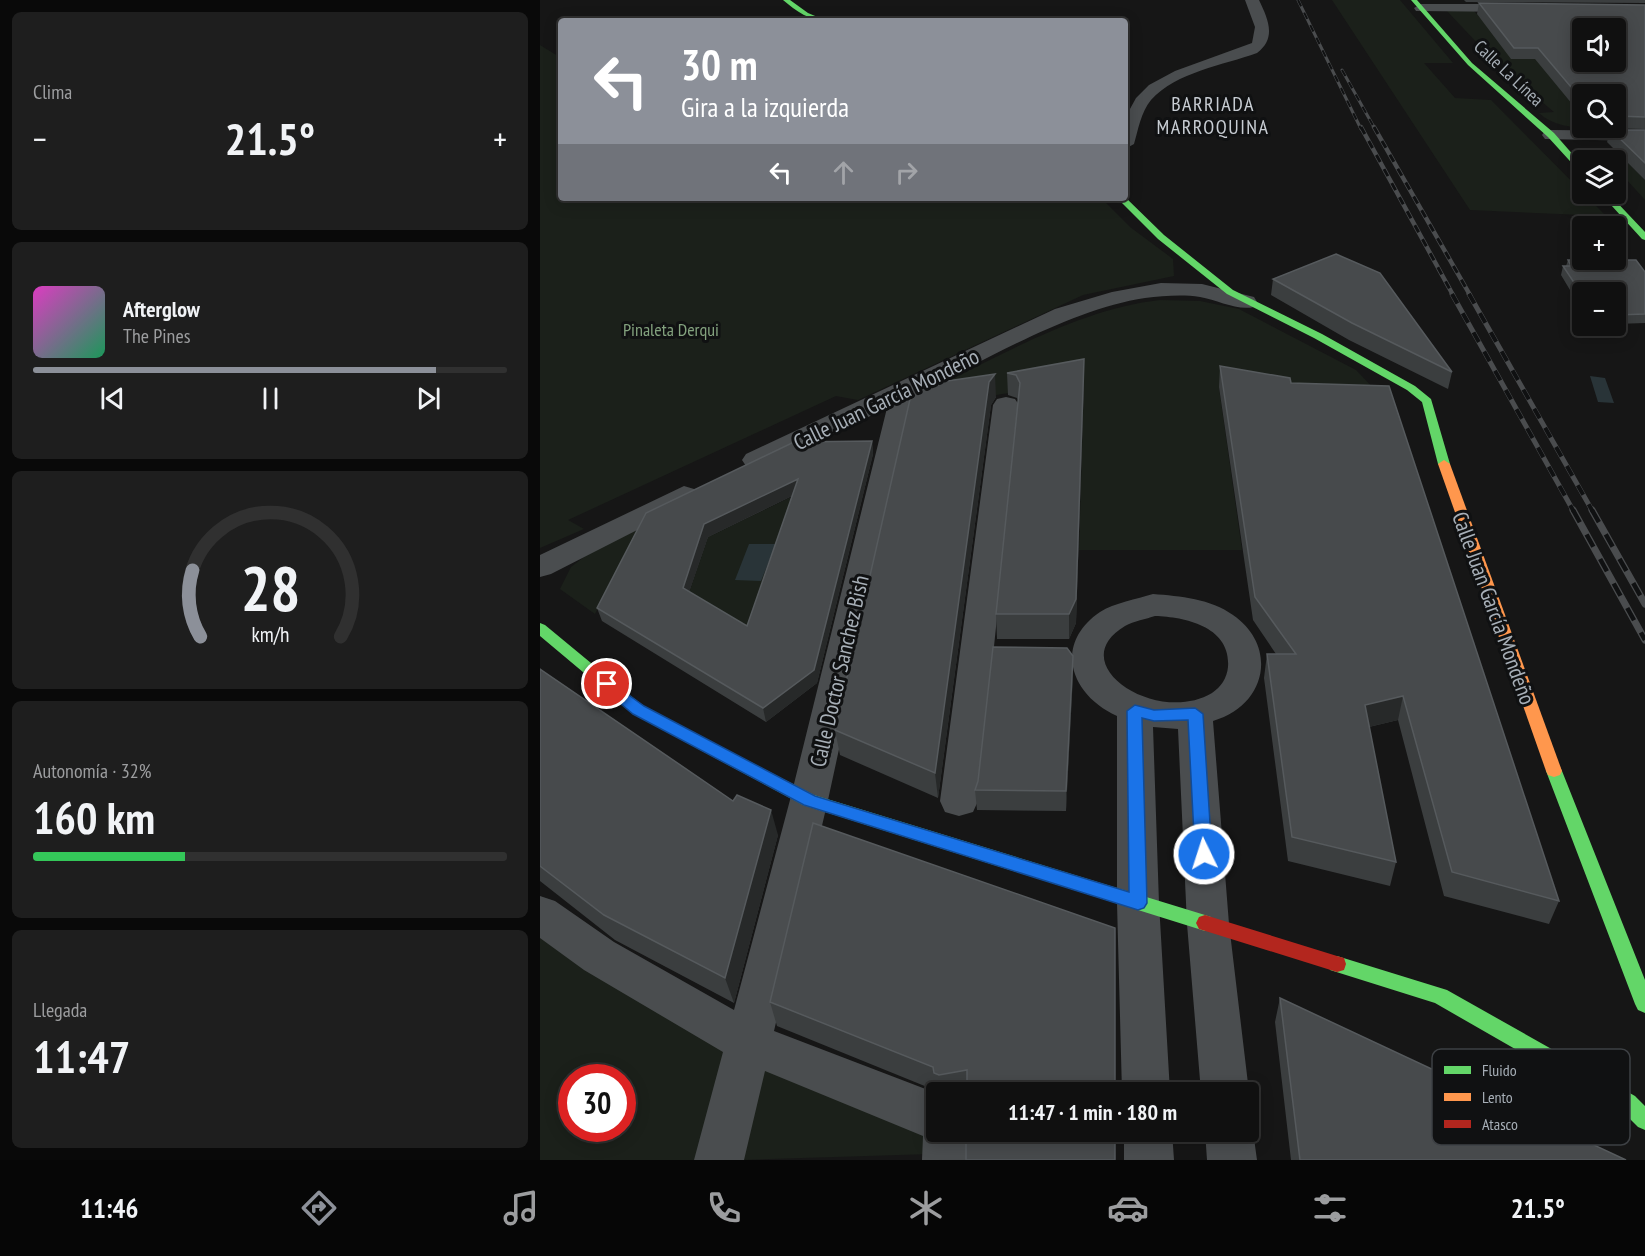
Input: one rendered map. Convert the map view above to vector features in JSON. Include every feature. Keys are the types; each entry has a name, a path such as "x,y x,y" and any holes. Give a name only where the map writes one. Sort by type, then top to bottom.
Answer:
{"street":[{"path":"786,0 806,14 816,18"},
{"path":"1128,95 1155,88 1258,47 1264,33 1252,0"},
{"path":"1418,4 1536,8"},
{"name":"Calle La Línea","path":"1418,4 1470,64 1551,135 1572,158"},
{"path":"1128,136 1139,106 1155,88"},
{"path":"1551,135 1645,136"},
{"path":"1124,201 1161,237 1184,254 1203,284"},
{"path":"1614,204 1645,237"},
{"path":"1137,292 1182,273 1184,254"},
{"path":"1172,279 1203,284"},
{"name":"Calle Juan García Mondeño","path":"540,567 569,550 1063,314 1137,292 1203,284 1318,336 1411,388 1427,401 1449,483 1546,752 1645,1004"},
{"name":"Calle Doctor Sanchez Bish","path":"719,1160 810,800 903,390"},
{"path":"959,801 1006,405"},
{"path":"1153,605 1179,606 1203,612 1224,624 1239,640 1247,658 1245,676 1235,692 1218,706 1195,714 1154,716 1135,711 1113,700 1097,686 1088,670 1070,653 1108,620 1129,610 1153,605"},
{"path":"542,638 638,710 810,800 1440,996 1536,1049"},
{"path":"978,652 1010,652"},
{"path":"1135,711 1138,903 1146,1082"},
{"path":"1195,714 1208,924 1224,1082"},
{"path":"540,914 599,956 747,1042 926,1113"},
{"path":"1630,1105 1645,1119"},
{"path":"947,1160 948,1142"},
{"path":"1148,1142 1149,1160"},
{"path":"1230,1142 1232,1160"}],"green space":[{"path":"1332,0 1400,0 1453,63 1424,63 1455,98 1491,100 1572,182 1572,204 1594,204 1606,216 1470,210"},
{"path":"1447,11 1474,11 1485,23 1572,58 1572,72 1616,72 1616,84 1572,84 1572,126 1564,125 1551,121 1539,113 1554,112 1497,64"},
{"name":"Pinaleta Derqui","path":"540,45 558,56 558,201 1104,201 1130,227 1173,259 1174,276 1083,295 858,400 836,396 568,520 584,529 540,548"},
{"path":"1626,161 1645,180 1645,200 1626,179"},
{"path":"1160,300 1200,301 1239,309 1356,370 1381,396 1219,388 1242,550 1079,550 1084,381 915,408 917,395 1036,338 1098,314 1129,305"},
{"path":"789,498 798,498 745,636 686,601 708,537"},
{"path":"638,527 595,614 560,589 571,567 593,550"},
{"path":"540,937 725,1048 698,1160 540,1160"},
{"path":"760,1066 926,1128 926,1142 932,1142 931,1154 742,1160"}],"shaded area":[{"path":"1590,376 1605,378 1614,403 1598,402"},
{"path":"749,544 776,544 761,581 735,580"}],"building":[{"path":"1479,3 1645,5 1645,117 1626,116 1626,84 1572,84 1572,88 1538,48 1514,48"},
{"path":"1626,130 1645,130 1645,163 1619,138 1626,138"},
{"path":"1336,254 1380,273 1452,372 1352,323 1273,279"},
{"path":"1568,260 1572,260 1572,270 1626,270 1626,260 1636,260 1645,272 1645,314 1626,315 1626,282 1574,282 1563,266 1571,266"},
{"path":"1084,359 1076,599 1069,614 996,614 1020,383 1016,375 1007,373"},
{"path":"1220,366 1290,378 1291,383 1389,386 1559,901 1452,872 1403,696 1365,705 1396,862 1292,837 1267,654 1296,654 1255,597"},
{"path":"995,374 989,382 935,773 835,730 913,386"},
{"path":"872,441 814,670 763,708 597,608 646,513 794,442","holes":["798,479 747,626 683,588 704,524"]},
{"path":"993,647 1067,648 1073,656 1066,791 975,790 978,781"},
{"path":"540,669 733,801 737,795 771,810 725,978 604,915 540,866"},
{"path":"813,823 1115,928 1115,1082 967,1082 967,1070 939,1075 934,1073 933,1067 770,1002"},
{"path":"1280,998 1432,1069 1432,1145 1594,1145 1626,1160 1300,1160"},
{"path":"966,1142 1115,1142 1115,1160 966,1160"}],"railway":[{"path":"1298,0 1361,129"},
{"path":"1342,70 1375,129"},
{"path":"1361,127 1453,295"},
{"path":"1374,127 1470,295"},
{"path":"1452,294 1574,512"},
{"path":"1469,294 1593,512"},
{"path":"1573,510 1645,640"},
{"path":"1592,510 1645,604"}],"traffic: fast":[{"path":"786,0 806,14 816,18"},
{"path":"1414,0 1470,64 1551,135 1572,158"},
{"path":"1124,201 1161,237 1230,292 1318,336 1411,388 1427,401 1444,464"},
{"path":"1614,204 1645,237"},
{"path":"540,628 638,710 809,800 1205,923"},
{"path":"1554,771 1645,1004"},
{"path":"1337,964 1440,996 1533,1049"},
{"path":"1630,1105 1645,1120"}],"traffic: slow":[{"path":"1444,464 1554,771"}],"traffic: jam":[{"path":"1205,923 1337,964"}],"district":[{"name":"BARRIADA MARROQUINA","path":"1213,116"}],"route":[{"path":"607,684 638,710 810,800 1138,903 1135,711 1154,716 1195,714 1204,854"}]}
